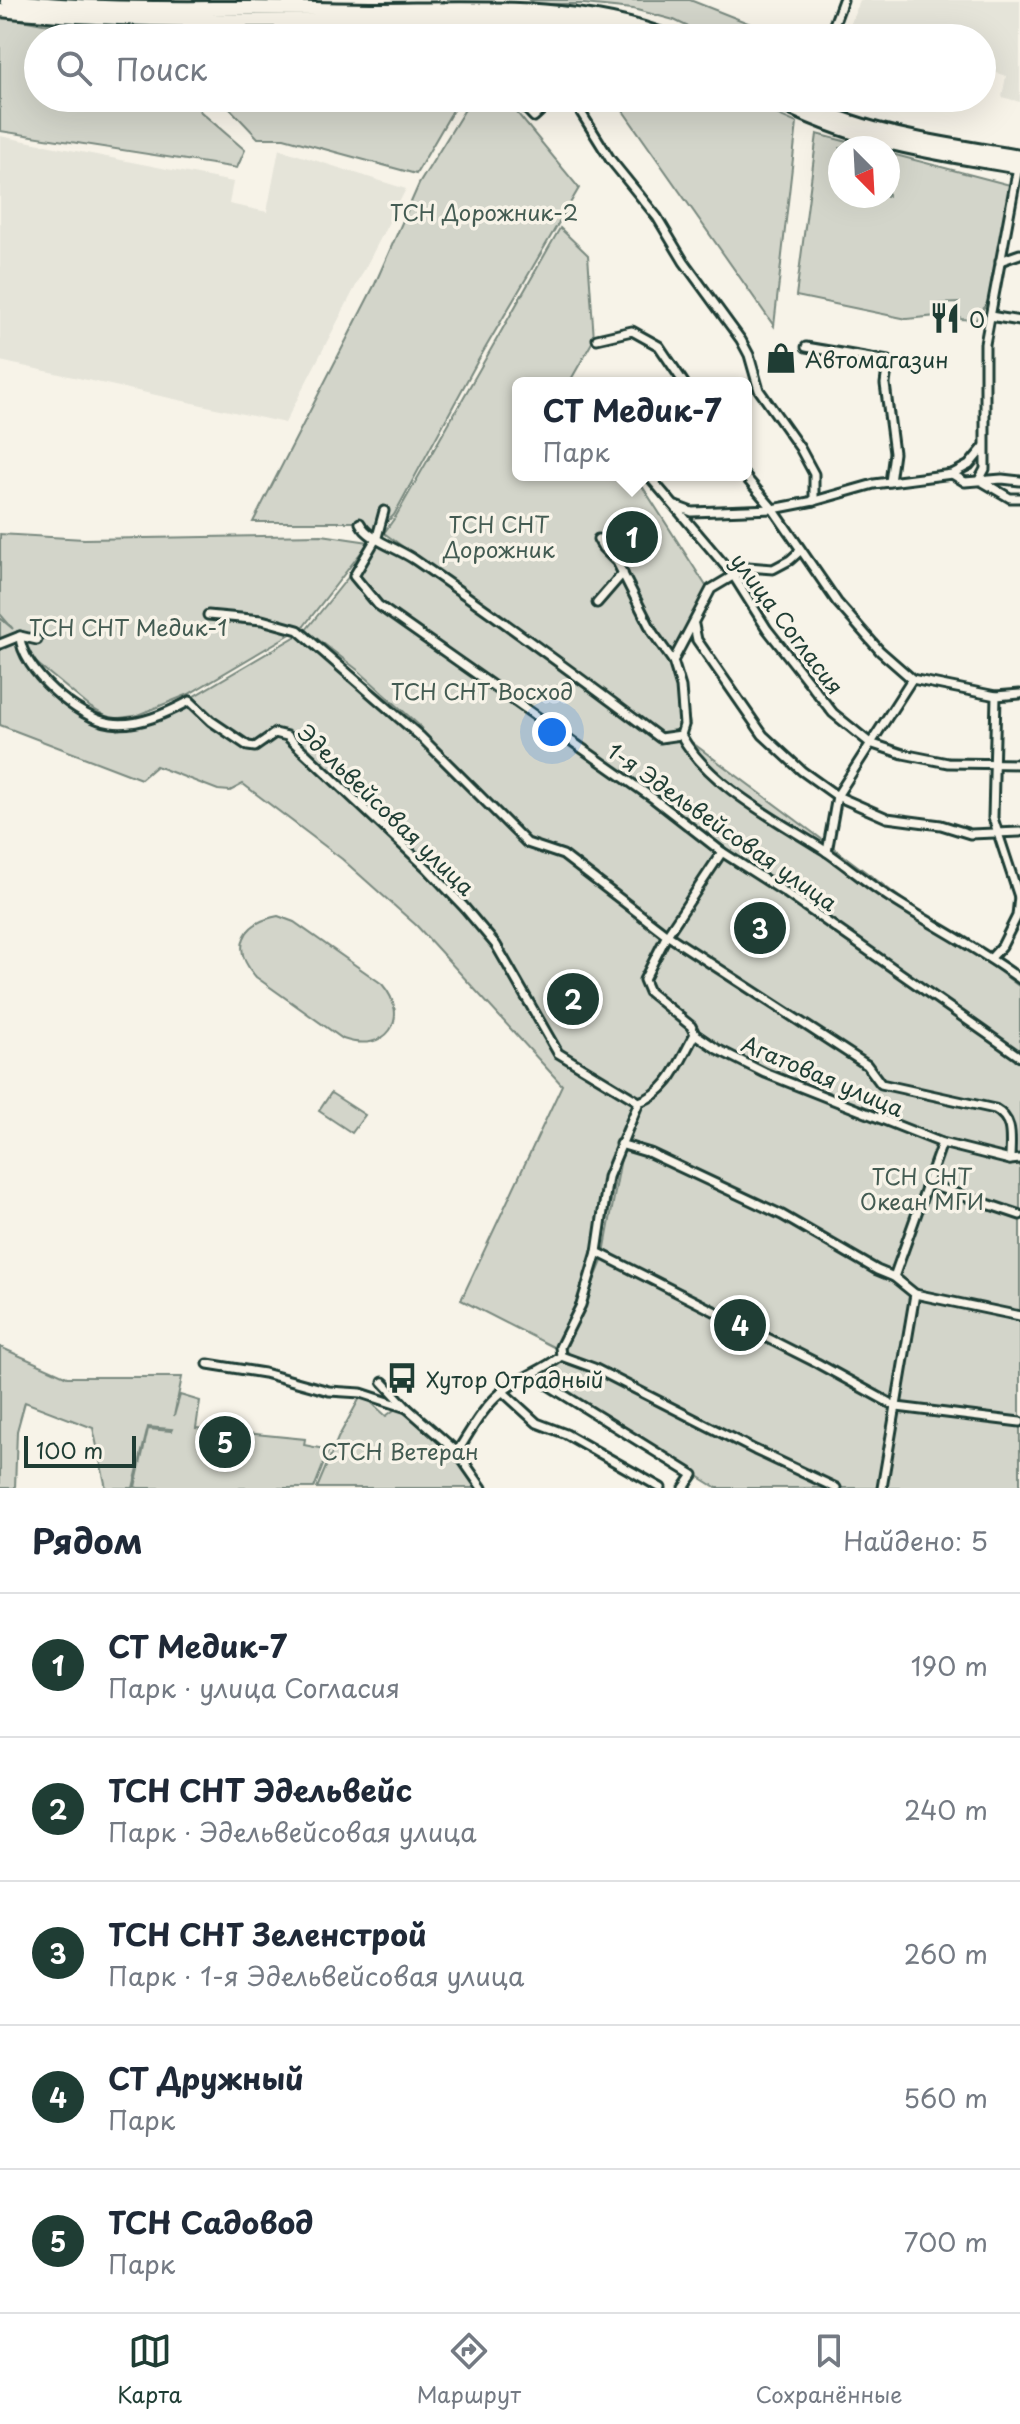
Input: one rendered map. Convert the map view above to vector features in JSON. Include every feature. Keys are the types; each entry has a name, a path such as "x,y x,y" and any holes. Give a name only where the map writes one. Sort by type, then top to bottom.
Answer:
{"main road":[{"path":"7,0 43,5 161,9 425,9 556,13 630,24"},
{"path":"0,10 149,19 540,24"},
{"path":"802,112 844,131 890,145 1019,164"},
{"path":"824,112 894,135 1019,164"}],"street":[{"path":"834,24 843,0"},
{"path":"581,112 610,159 657,217 684,262 741,340 749,355 759,390 800,448 814,474 814,501"},
{"path":"979,480 985,469 985,344 1019,164"},
{"path":"1000,261 1020,254"},
{"path":"990,316 1020,321"},
{"path":"597,339 632,331 659,346 680,377"},
{"path":"806,347 888,361 885,384 894,453 890,482"},
{"path":"674,505 692,512 773,509 890,482 952,474 969,465 984,447"},
{"path":"952,474 965,482 1020,481"},
{"path":"979,480 1010,498 1020,498"},
{"name":"улица Согласия","path":"653,481 733,575 767,629 833,713 870,743 903,754 948,763 1020,764"},
{"path":"749,481 773,509 837,602 880,651 912,679 996,696 1020,694"},
{"name":"1-я Эдельвейсовая улица","path":"384,511 377,537 354,576 378,605 654,799 722,852 1020,1057"},
{"path":"360,523 364,532 409,556 473,600 660,738 681,735"},
{"path":"598,539 623,573 653,633 673,661 681,687 684,725 681,735 690,751 737,793 827,852 888,897 991,958 1020,979"},
{"path":"673,661 711,589 748,567 773,569 800,551"},
{"path":"597,603 623,573"},
{"path":"208,615 262,620 298,630 421,737 527,843 563,855 667,935 867,1065 881,1084 1002,1113 1010,1126 1010,1160"},
{"path":"694,625 697,640 763,735 802,771 837,796 887,818 941,825 970,834 1020,832"},
{"path":"0,644 20,636 37,640"},
{"name":"Эдельвейсовая улица","path":"20,636 20,647 29,664 72,705 89,716 112,723 130,722 160,716 190,701 211,721 248,746 255,747 275,733 287,736 464,907 496,945 558,1053 639,1102"},
{"path":"827,852 837,796 912,679"},
{"path":"991,958 1002,946 1017,916 1019,897 993,818 996,696"},
{"name":"Агатовая улица","path":"722,852 667,935 644,980 645,988 691,1026 695,1034 765,1073 942,1143 1010,1160 1020,1159"},
{"path":"561,1356 560,1347 581,1305 597,1252 608,1177 620,1144 639,1102 652,1098 664,1088 695,1034"},
{"path":"894,1277 942,1143"},
{"path":"620,1144 650,1153 782,1215 894,1277 915,1294 1020,1316"},
{"path":"928,1184 1020,1215"},
{"path":"597,1252 897,1407 1020,1422"},
{"path":"882,1488 915,1294"},
{"path":"457,1452 480,1416 502,1391 561,1356"},
{"path":"561,1356 594,1368 836,1488"},
{"path":"208,1364 264,1373 329,1391 361,1393 407,1408"},
{"path":"532,1375 693,1475 684,1488"},
{"path":"383,1382 457,1452 482,1488"},
{"path":"502,1391 537,1423 566,1434 661,1488"}],"shaded area":[{"path":"860,0 1020,0 1020,102 1002,97 1006,76 996,73 996,24 851,24"},
{"path":"0,136 233,182 229,204 267,212 279,149 406,189 285,423 0,361"}],"green space":[{"path":"530,0 690,0 751,24 682,24 633,9 584,4 535,4"},
{"path":"0,16 43,24 24,24 24,112 201,112 245,150 237,168 0,131"},
{"path":"170,22 309,24 169,24"},
{"path":"233,112 452,112 416,174 284,138 258,138"},
{"name":"ТСН Дорожник-2","path":"463,112 517,112 579,188 476,364 394,515 375,534 365,530 362,522 253,522 375,284 419,184"},
{"path":"624,112 772,112 797,123 774,326"},
{"path":"817,134 828,137 828,208 900,208 900,156 1010,185 990,298 976,320 960,319 959,303 937,304 936,316 907,319 796,296"},
{"path":"560,228 588,255 594,339 572,377 512,377 512,481 639,481 708,589 678,660 690,725 682,735 1020,987 1020,1313 916,1291 898,1276 771,1206 623,1138 600,1258 559,1350 461,1300 562,1085 417,926 342,859 243,784 230,791 218,790 156,766 141,779 0,725 0,618 13,629 0,614 0,534 84,539 322,535 369,542 304,626 189,694 135,716 111,719 90,707 33,660 24,646 40,673 51,684 118,730 194,696 305,631 423,729 359,671 306,630 381,536 575,672 384,533"},
{"path":"278,916 294,922 382,984 395,1009 390,1030 371,1042 343,1039 256,977 244,957 244,939 255,925"},
{"path":"331,1093 365,1115 352,1133 319,1111"},
{"path":"623,1147 693,1175 761,1208 894,1279 910,1296 877,1488 717,1488 537,1376 564,1353 603,1259"},
{"path":"917,1296 1020,1318 1020,1488 885,1488"},
{"path":"0,1347 67,1377 182,1377 174,1416 180,1395 200,1401 196,1428 305,1439 304,1445 329,1450 314,1488 138,1488 135,1487 148,1429 172,1429 148,1427 133,1488 106,1488 93,1428 25,1402 17,1431 15,1488 0,1488"},
{"name":"СТСН Ветеран","path":"362,1394 386,1416 394,1410 409,1408 438,1433 485,1488 317,1488 338,1438"}],"place":[{"name":"0","path":"945,318"},
{"name":"Автомагазин","path":"781,358"},
{"name":"СТ Медик-7","path":"632,537"},
{"name":"ТСН СНТ Зеленстрой","path":"760,928"},
{"name":"ТСН СНТ Эдельвейс","path":"573,999"},
{"name":"СТ Дружный","path":"740,1325"},
{"name":"Хутор Отрадный","path":"402,1378"},
{"name":"ТСН Садовод","path":"225,1442"}],"park label":[{"name":"ТСН СНТ Дорожник","path":"499,536"},
{"name":"ТСН СНТ Медик-1","path":"128,626"},
{"name":"ТСН СНТ Восход","path":"482,690"},
{"name":"ТСН СНТ Океан МГИ","path":"922,1188"}]}
